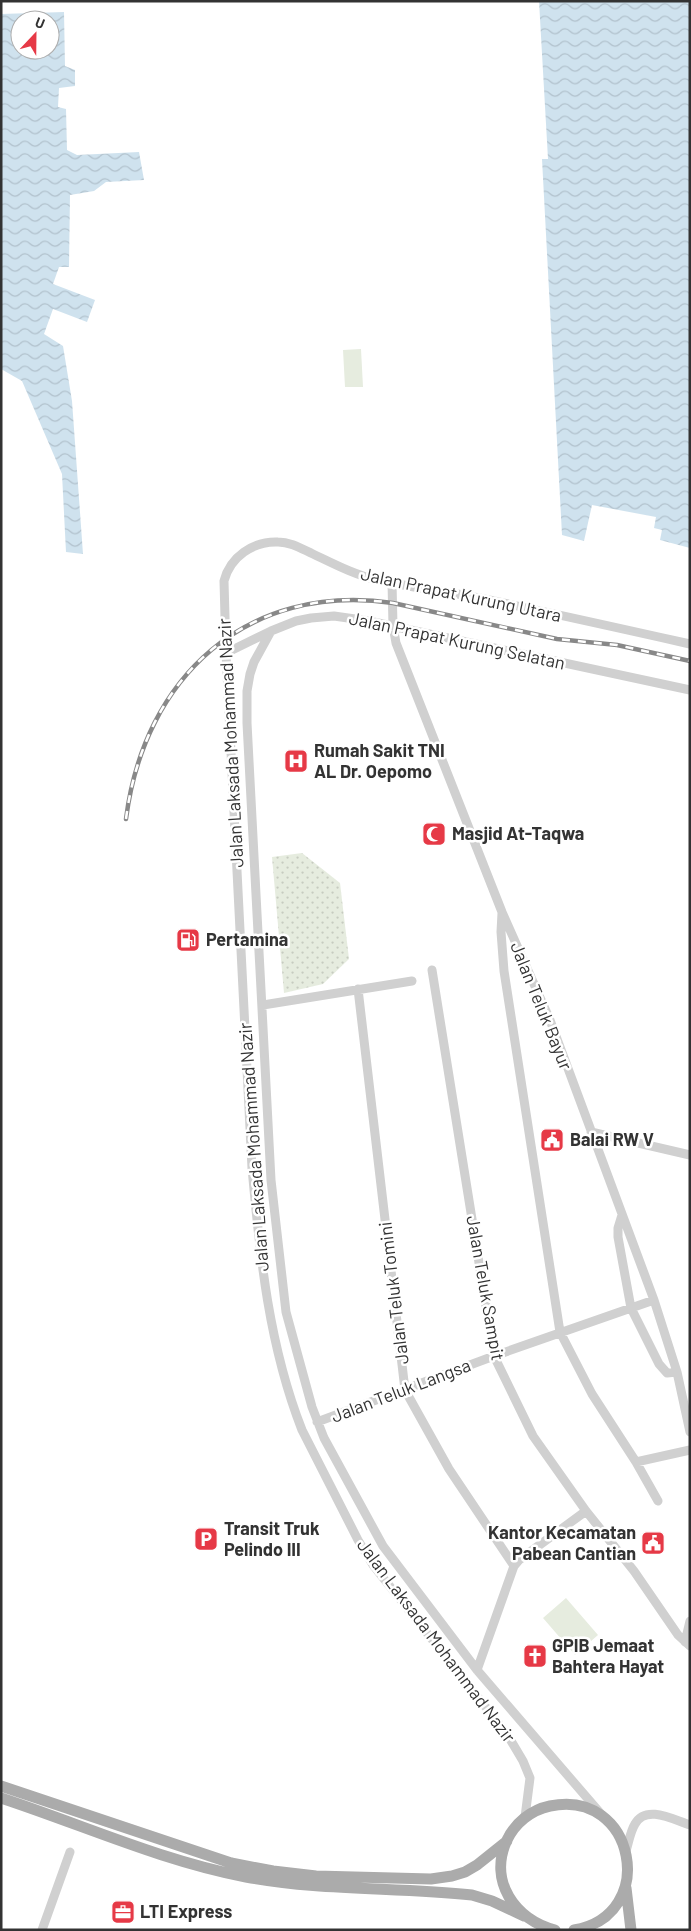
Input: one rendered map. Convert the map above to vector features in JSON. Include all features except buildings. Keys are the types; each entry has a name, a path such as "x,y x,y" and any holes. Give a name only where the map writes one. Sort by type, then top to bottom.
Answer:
{"main road":[{"path":"1,1786 172,1845 231,1863 316,1876 431,1879 452,1876 465,1872 477,1865 507,1841"},
{"path":"1,1798 168,1858 212,1870 248,1878 316,1886 472,1895 492,1901 549,1929"},
{"path":"524,1916 509,1898 502,1876 501,1864 507,1841 525,1817 547,1806 571,1804 594,1811 616,1829 626,1851 628,1863 626,1886 631,1930"},
{"path":"574,1930 594,1924 605,1917 618,1903 626,1886"}],"street":[{"name":"Jalan Prapat Kurung Utara","path":"224,581 227,571 237,557 258,545 279,542 291,544 347,570 376,580 488,600 690,644"},
{"name":"Jalan Laksada Mohammad Nazir","path":"224,581 252,1168 258,1239 273,1331 302,1430 358,1540 374,1565 507,1734 523,1760 530,1778 525,1817"},
{"name":"Jalan Teluk Bayur","path":"392,582 393,626 396,643 502,912 550,1020 654,1300 677,1372 690,1432"},
{"name":"Jalan Prapat Kurung Selatan","path":"226,653 271,631 304,619 334,616 393,626 690,690"},
{"name":"Jalan Laksada Mohammad Nazir","path":"271,631 254,662 250,674 247,691 247,723 264,1005 272,1180 286,1312 317,1422 383,1546 477,1670 604,1818"},
{"path":"502,912 500,932 503,963 560,1332 592,1394 636,1462 658,1501"},
{"name":"Jalan Teluk Sampit","path":"432,970 494,1356 533,1436 586,1511 634,1571 678,1635 687,1644"},
{"path":"264,1005 412,981"},
{"name":"Jalan Teluk Tomini","path":"358,989 405,1390 449,1469 514,1566"},
{"path":"591,1132 689,1157"},
{"path":"622,1215 618,1228 618,1237 631,1308 659,1364 667,1373 677,1372"},
{"name":"Jalan Teluk Langsa","path":"317,1422 560,1332 654,1300"},
{"path":"636,1462 690,1450"},
{"path":"477,1670 514,1566 519,1560 586,1511"},
{"path":"687,1644 690,1621"},
{"path":"626,1851 634,1824 642,1816 653,1813 690,1825"},
{"path":"42,1930 70,1852"}],"shaded area":[{"path":"361,349 363,387 345,387 343,350"},
{"path":"302,853 340,883 349,959 323,984 284,993 272,857"},
{"path":"566,1598 598,1635 575,1655 543,1618"}],"water":[{"path":"539,1 690,1 690,548 660,540 662,530 654,528 656,517 592,505 584,541 562,535 542,159 548,159"},
{"path":"60,12 64,12 65,66 75,70 75,86 59,88 58,107 66,109 67,150 77,155 139,152 144,180 106,182 94,191 70,195 69,267 59,267 53,284 95,300 87,322 53,309 44,334 63,346 72,401 83,554 66,552 62,474 22,381 1,369 1,14 10,14 10,60 60,60"}],"railway":[{"path":"126,819 137,768 155,722 180,683 212,650 249,625 292,608 340,600 393,603 557,639 617,645 690,661"}],"place":[{"name":"Rumah Sakit TNI AL Dr. Oepomo","path":"296,761"},
{"name":"Masjid At-Taqwa","path":"434,834"},
{"name":"Pertamina","path":"188,940"},
{"name":"Balai RW V","path":"552,1140"},
{"name":"Transit Truk Pelindo III","path":"206,1539"},
{"name":"Kantor Kecamatan Pabean Cantian","path":"653,1543"},
{"name":"GPIB Jemaat Bahtera Hayat","path":"535,1656"},
{"name":"LTI Express","path":"123,1912"}]}
